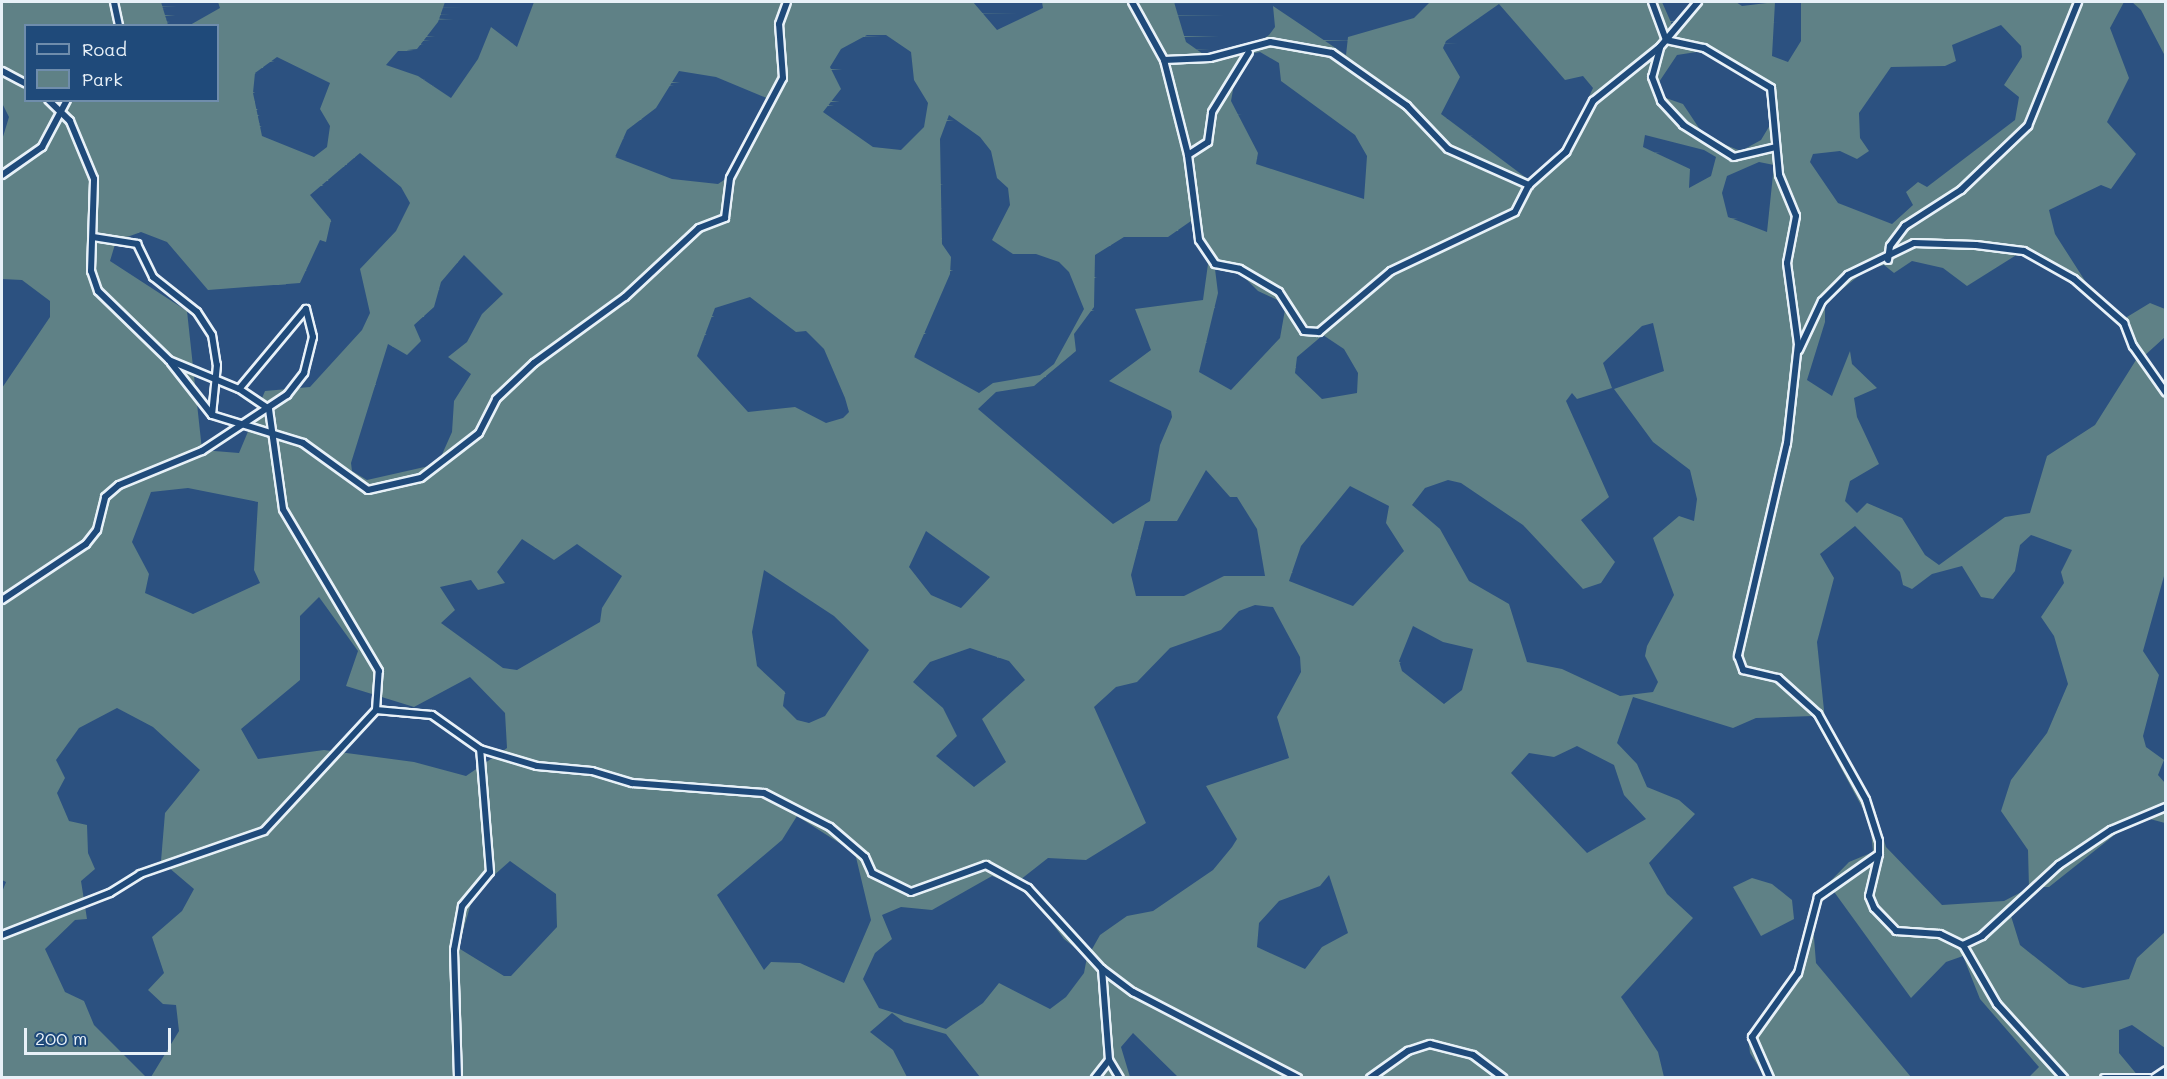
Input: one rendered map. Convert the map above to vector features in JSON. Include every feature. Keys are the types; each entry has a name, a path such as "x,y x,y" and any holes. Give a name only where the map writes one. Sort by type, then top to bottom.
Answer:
{"street":[{"path":"114,2 119,24"},
{"path":"51,102 63,111 83,143 94,179 91,271 98,291 169,360 212,415 239,427 303,443 368,490 421,478 479,433 496,399 534,363 625,297 699,228 725,218 730,178 783,78 779,24 787,2"},
{"path":"1132,2 1164,60 1188,155 1204,248 1215,264 1240,269 1279,292 1304,331 1318,332 1391,272 1508,217 1529,184 1566,152 1593,101 1660,47 1698,2"},
{"path":"1652,2 1666,40"},
{"path":"1888,260 1890,246 1905,226 1961,190 2028,126 2078,2"},
{"path":"1666,40 1704,48 1771,88 1779,175 1796,216 1787,264 1796,356 1787,443 1738,656 1743,669 1778,678 1818,714 1871,812 1879,854 1869,896 1890,927 1940,934 1963,945 1997,1005 2064,1077"},
{"path":"1164,60 1249,52 1270,42 1332,53 1407,106 1448,149 1529,184"},
{"path":"1660,47 1652,77 1661,101 1683,125 1734,157 1776,147"},
{"path":"1188,155 1208,142 1212,112 1249,52"},
{"path":"2,71 24,83"},
{"path":"2,175 42,147 63,111 65,102"},
{"path":"93,237 137,244 153,277 197,312 213,335 215,381 212,415"},
{"path":"1796,356 1829,291 1848,275 1888,260 1920,242 2024,251 2074,279 2124,323 2133,346 2166,393"},
{"path":"2,600 86,544 97,530 105,497 119,485 202,451 269,409 304,373 312,337 306,309 239,389"},
{"path":"169,360 239,389 269,409"},
{"path":"2,935 110,893 140,874 256,836 376,710 375,658 332,597 283,509 269,409"},
{"path":"376,710 432,715 480,749 632,783 764,793 830,826 865,857 872,873 911,892 986,865 1028,888 1102,969 1141,997 1298,1077"},
{"path":"458,1077 454,950 462,906 490,873 480,749"},
{"path":"1963,945 1982,936 2059,865 2111,830 2166,807"},
{"path":"1770,1077 1752,1037 1798,973 1816,902 1842,877 1879,854"},
{"path":"1102,969 1109,1060 1120,1077"},
{"path":"1370,1077 1408,1051 1430,1044 1473,1055 1503,1077"},
{"path":"1095,1077 1109,1060"},
{"path":"2154,1077 2166,1070"},
{"path":"2104,1077 2149,1077"}],"green space":[{"path":"2,2 161,2 168,24 24,24 24,102 219,102 219,24 192,24 220,8 218,2 445,2 438,22 417,49 398,51 386,65 418,76 451,98 478,59 491,27 517,47 534,2 973,2 997,30 1043,8 1042,2 1174,2 1186,42 1206,56 1251,48 1269,35 1275,27 1273,6 1346,55 1348,37 1414,18 1430,2 1662,2 1673,27 1694,2 1736,2 1742,6 1775,2 1772,56 1788,62 1801,41 1801,2 2124,2 2110,28 2129,78 2107,122 2136,154 2111,189 2101,185 2049,210 2055,234 2098,301 2122,320 2150,303 2165,309 2165,337 2144,356 2165,389 2166,569 2143,651 2159,675 2143,736 2146,747 2164,760 2158,775 2165,783 2165,823 2150,819 2117,833 2049,887 2040,887 2011,916 2020,945 2069,984 2083,988 2129,979 2137,958 2165,932 2165,1048 2132,1025 2119,1030 2119,1053 2139,1077 2029,1077 2039,1067 1980,999 1963,956 1946,962 1911,998 1832,889 1820,899 1813,925 1816,963 1911,1077 1765,1077 1750,1053 1748,1036 1797,966 1815,897 1849,862 1873,852 1870,822 1813,716 1756,718 1733,728 1633,697 1617,743 1637,764 1647,787 1679,800 1695,814 1649,863 1667,894 1693,918 1621,997 1658,1052 1664,1077 1178,1077 1133,1033 1121,1047 1130,1077 980,1077 946,1034 904,1022 892,1013 870,1032 893,1050 907,1077 151,1077 179,1031 176,1005 163,1004 148,990 164,973 152,937 182,911 194,889 161,861 165,813 200,770 153,727 117,708 79,728 56,760 65,778 57,793 69,821 87,825 88,853 95,869 81,881 87,919 75,920 45,949 65,992 84,1001 94,1025 146,1077 2,1077 2,892 6,882 2,880 2,388 50,317 50,301 22,280 2,279 2,140 9,117 2,103","holes":["1499,4 1565,80 1583,76 1593,88 1565,148 1529,180 1441,114 1460,77 1443,48 1446,41","2001,25 2021,46 2022,57 2004,85 2019,97 2015,120 1927,187 1918,182 1906,192 1913,205 1892,224 1838,203 1810,162 1813,154 1840,151 1857,159 1869,151 1860,138 1859,113 1891,67 1945,66 1956,61 1952,45","867,35 886,35 911,52 914,80 928,103 924,127 901,150 873,147 823,112 841,89 830,67 841,49","1703,51 1766,88 1770,125 1761,140 1741,151 1705,137 1683,104 1663,97 1657,85 1677,55","1260,52 1279,63 1281,81 1355,135 1367,156 1364,199 1256,164 1258,153 1231,101 1235,79 1250,54","277,57 330,83 320,109 330,126 327,147 314,157 262,136 253,93 255,73","679,71 716,77 769,99 727,178 718,184 672,179 615,157 627,130 656,108","949,115 980,137 991,151 997,178 1008,188 1010,205 992,240 1013,254 1036,254 1059,262 1069,272 1084,309 1054,364 1040,375 993,383 979,393 914,357 950,274 951,257 942,244 940,139","1645,135 1704,150 1716,157 1711,176 1689,188 1690,169 1643,147","360,153 401,187 410,203 396,231 360,269 370,313 362,330 310,387 265,391 239,453 202,450 187,311 110,261 116,241 141,232 167,242 208,290 300,283 320,240 326,242 331,220 310,195","1759,162 1774,165 1767,232 1728,217 1722,193 1727,176","1191,221 1208,264 1203,300 1135,309 1151,350 1109,381 1171,411 1172,417 1160,445 1150,501 1113,524 978,409 996,392 1034,386 1076,351 1074,334 1094,307 1095,255 1124,237 1168,237","2018,254 2076,283 2128,334 2136,360 2095,425 2047,456 2030,513 2005,517 1939,565 1925,555 1902,518 1867,503 1857,513 1845,501 1850,481 1879,464 1857,417 1854,398 1877,388 1852,364 1850,351 1832,396 1807,380 1825,322 1825,303 1866,270 1884,265 1894,273 1912,261 1943,268 1967,286","464,255 503,294 482,314 467,342 448,357 471,374 454,401 452,432 440,459 429,466 367,480 352,471 351,463 388,344 407,355 421,341 414,325 434,307 441,282","1215,269 1241,274 1258,291 1286,304 1280,338 1231,390 1199,372 1218,293","750,297 796,332 806,331 824,349 849,412 843,418 826,423 795,407 748,412 697,356 715,308","1653,323 1664,371 1614,389 1653,442 1690,470 1697,499 1694,521 1679,516 1653,538 1674,595 1647,646 1645,656 1658,682 1653,692 1620,696 1562,669 1527,662 1509,604 1469,581 1440,529 1412,505 1425,488 1448,480 1461,483 1523,525 1583,589 1601,583 1615,562 1581,520 1609,497 1566,401 1572,393 1577,399 1612,388 1603,363 1642,326","1323,335 1344,349 1358,373 1357,393 1322,399 1295,373 1297,357","1206,470 1230,497 1237,497 1257,529 1265,576 1224,576 1184,596 1136,596 1131,575 1145,521 1177,521","1350,486 1389,506 1386,523 1404,551 1353,606 1289,581 1301,546","188,488 258,502 254,570 260,583 193,614 145,593 149,574 132,542 151,492","1855,526 1900,572 1903,585 1912,589 1932,574 1962,566 1981,597 1993,599 2015,571 2020,545 2031,535 2072,550 2061,572 2064,583 2041,617 2054,636 2068,684 2047,733 2011,780 2001,811 2028,850 2029,888 2004,901 1942,905 1886,847 1875,810 1825,720 1817,642 1834,578 1820,554","926,531 990,577 961,608 931,595 909,567","522,539 554,560 577,544 622,576 602,608 600,622 517,670 503,668 441,623 455,610 440,587 471,580 478,590 505,583 497,572","764,570 834,616 869,650 825,716 809,723 797,720 783,706 785,692 757,666 752,632","319,597 358,651 346,686 414,707 470,677 505,713 507,748 466,776 414,762 324,750 258,759 241,729 300,680 300,616","1255,605 1273,607 1300,657 1301,672 1277,717 1289,758 1206,786 1237,839 1232,847 1213,870 1153,911 1127,916 1100,935 1091,951 1086,949 1020,880 1048,858 1086,860 1146,823 1094,707 1116,687 1137,682 1170,648 1221,630 1239,611","1413,626 1443,642 1473,649 1462,690 1444,704 1402,671 1399,661","970,648 1009,661 1025,680 982,719 1006,762 974,787 936,756 957,736 943,708 913,682 930,662","1577,746 1614,765 1624,795 1646,819 1587,853 1511,773 1529,753 1554,757","797,816 855,853 871,920 844,983 800,963 771,962 764,970 717,895 782,840","510,861 556,894 557,927 511,976 504,976 460,949 460,941 474,893","1329,875 1348,933 1322,947 1305,969 1257,947 1259,923 1279,901 1320,886","992,876 1027,890 1064,939 1087,957 1084,973 1066,997 1050,1009 999,983 983,1003 946,1029 879,1008 863,979 875,953 892,939 882,915 901,907 932,910"]},
{"path":"2132,2 2165,2 2165,56 2141,10"},
{"path":"1752,878 1772,884 1792,900 1794,919 1761,936 1733,887"}]}
